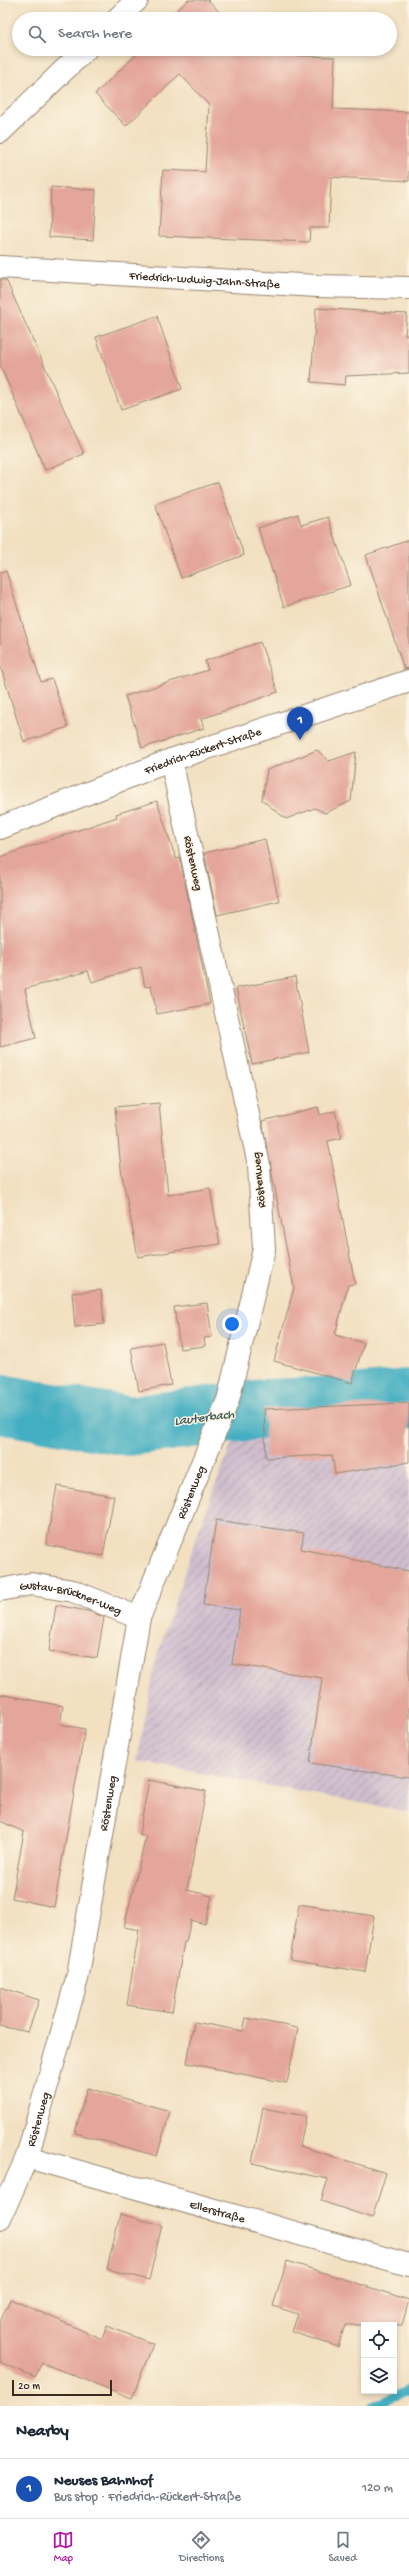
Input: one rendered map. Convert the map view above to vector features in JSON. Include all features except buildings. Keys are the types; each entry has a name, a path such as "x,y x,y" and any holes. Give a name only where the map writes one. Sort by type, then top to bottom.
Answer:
{"street":[{"path":"124,12 135,1"},
{"path":"0,132 79,56"},
{"name":"Friedrich-Ludwig-Jahn-Straße","path":"0,267 317,286 409,288"},
{"name":"Friedrich-Rückert-Straße","path":"0,828 171,760 409,681"},
{"name":"Röstenweg","path":"0,2218 26,2157 78,1975 139,1618 220,1423 228,1400 264,1249 259,1165 171,760"},
{"name":"Gustav-Brückner-Weg","path":"0,1590 31,1584 73,1591 139,1618"},
{"name":"Ellerstraße","path":"26,2157 409,2265"}],"shaded area":[{"path":"409,1371 409,1812 137,1761 156,1659 199,1529 254,1385"}],"waterway":[{"name":"Lauterbach","path":"0,1404 128,1426 264,1409 319,1407 409,1399"},
{"path":"374,2406 409,2390"}],"place":[{"name":"Neuses Bahnhof","path":"300,740"}]}
